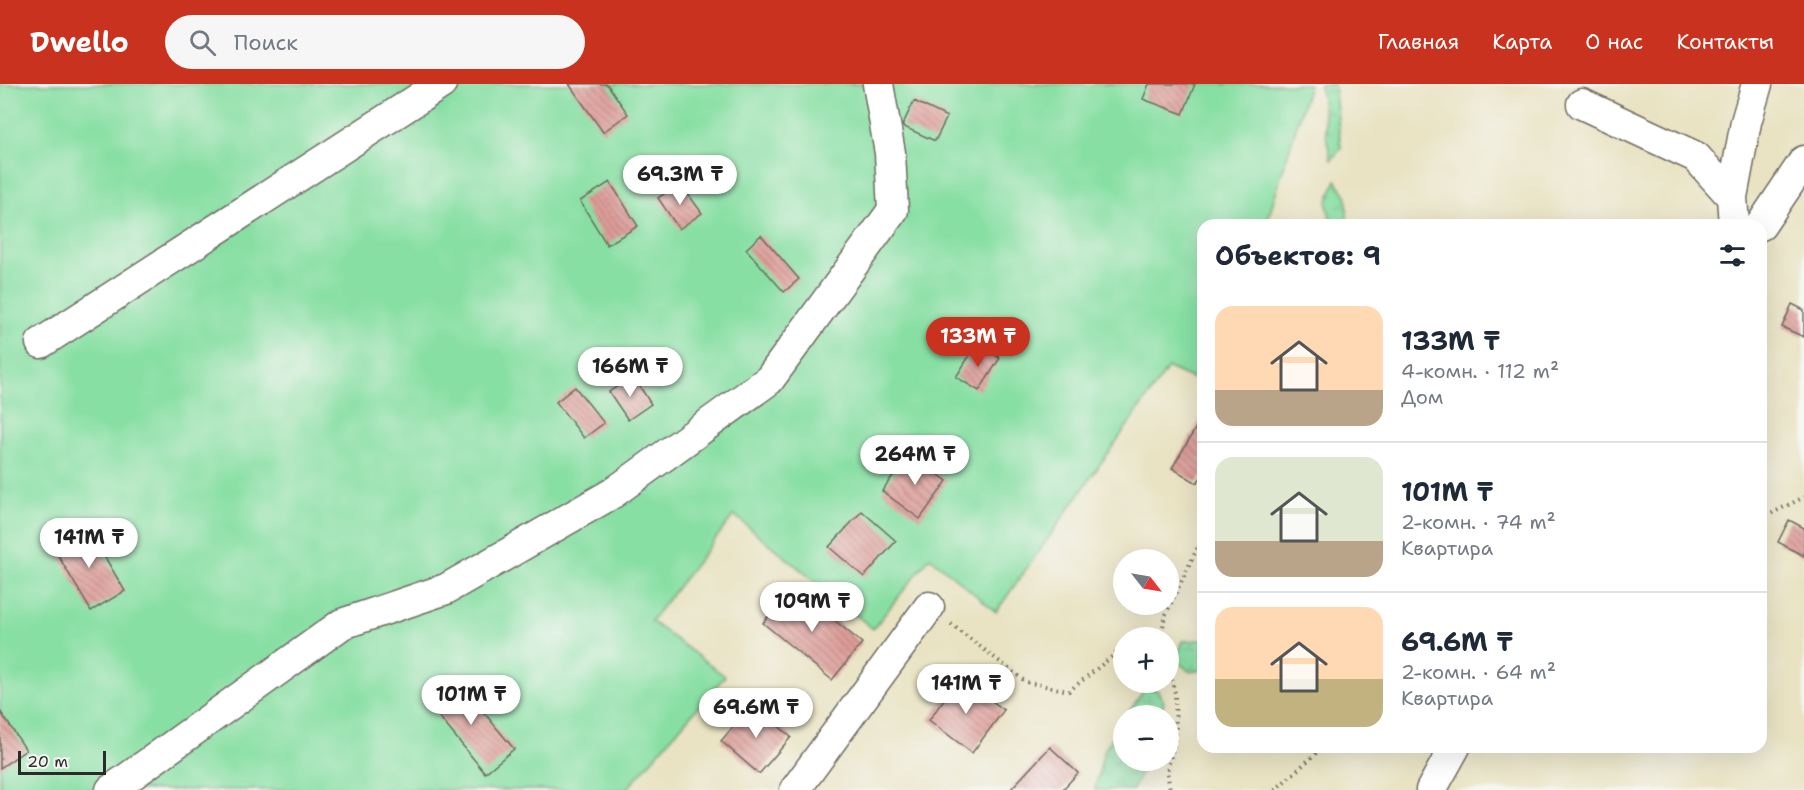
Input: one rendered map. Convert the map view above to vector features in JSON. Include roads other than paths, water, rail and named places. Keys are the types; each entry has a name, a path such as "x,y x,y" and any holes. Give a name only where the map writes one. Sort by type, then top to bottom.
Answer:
{"lane":[{"path":"41,343 441,84"},
{"path":"111,790 342,624 446,589 613,493 769,380 893,210 890,153 878,84"},
{"path":"1733,211 1746,122 1757,84"},
{"path":"1582,104 1696,157 1733,211"},
{"path":"1766,219 1794,188 1804,161"},
{"path":"795,790 930,607"},
{"path":"1431,790 1452,753"}]}
